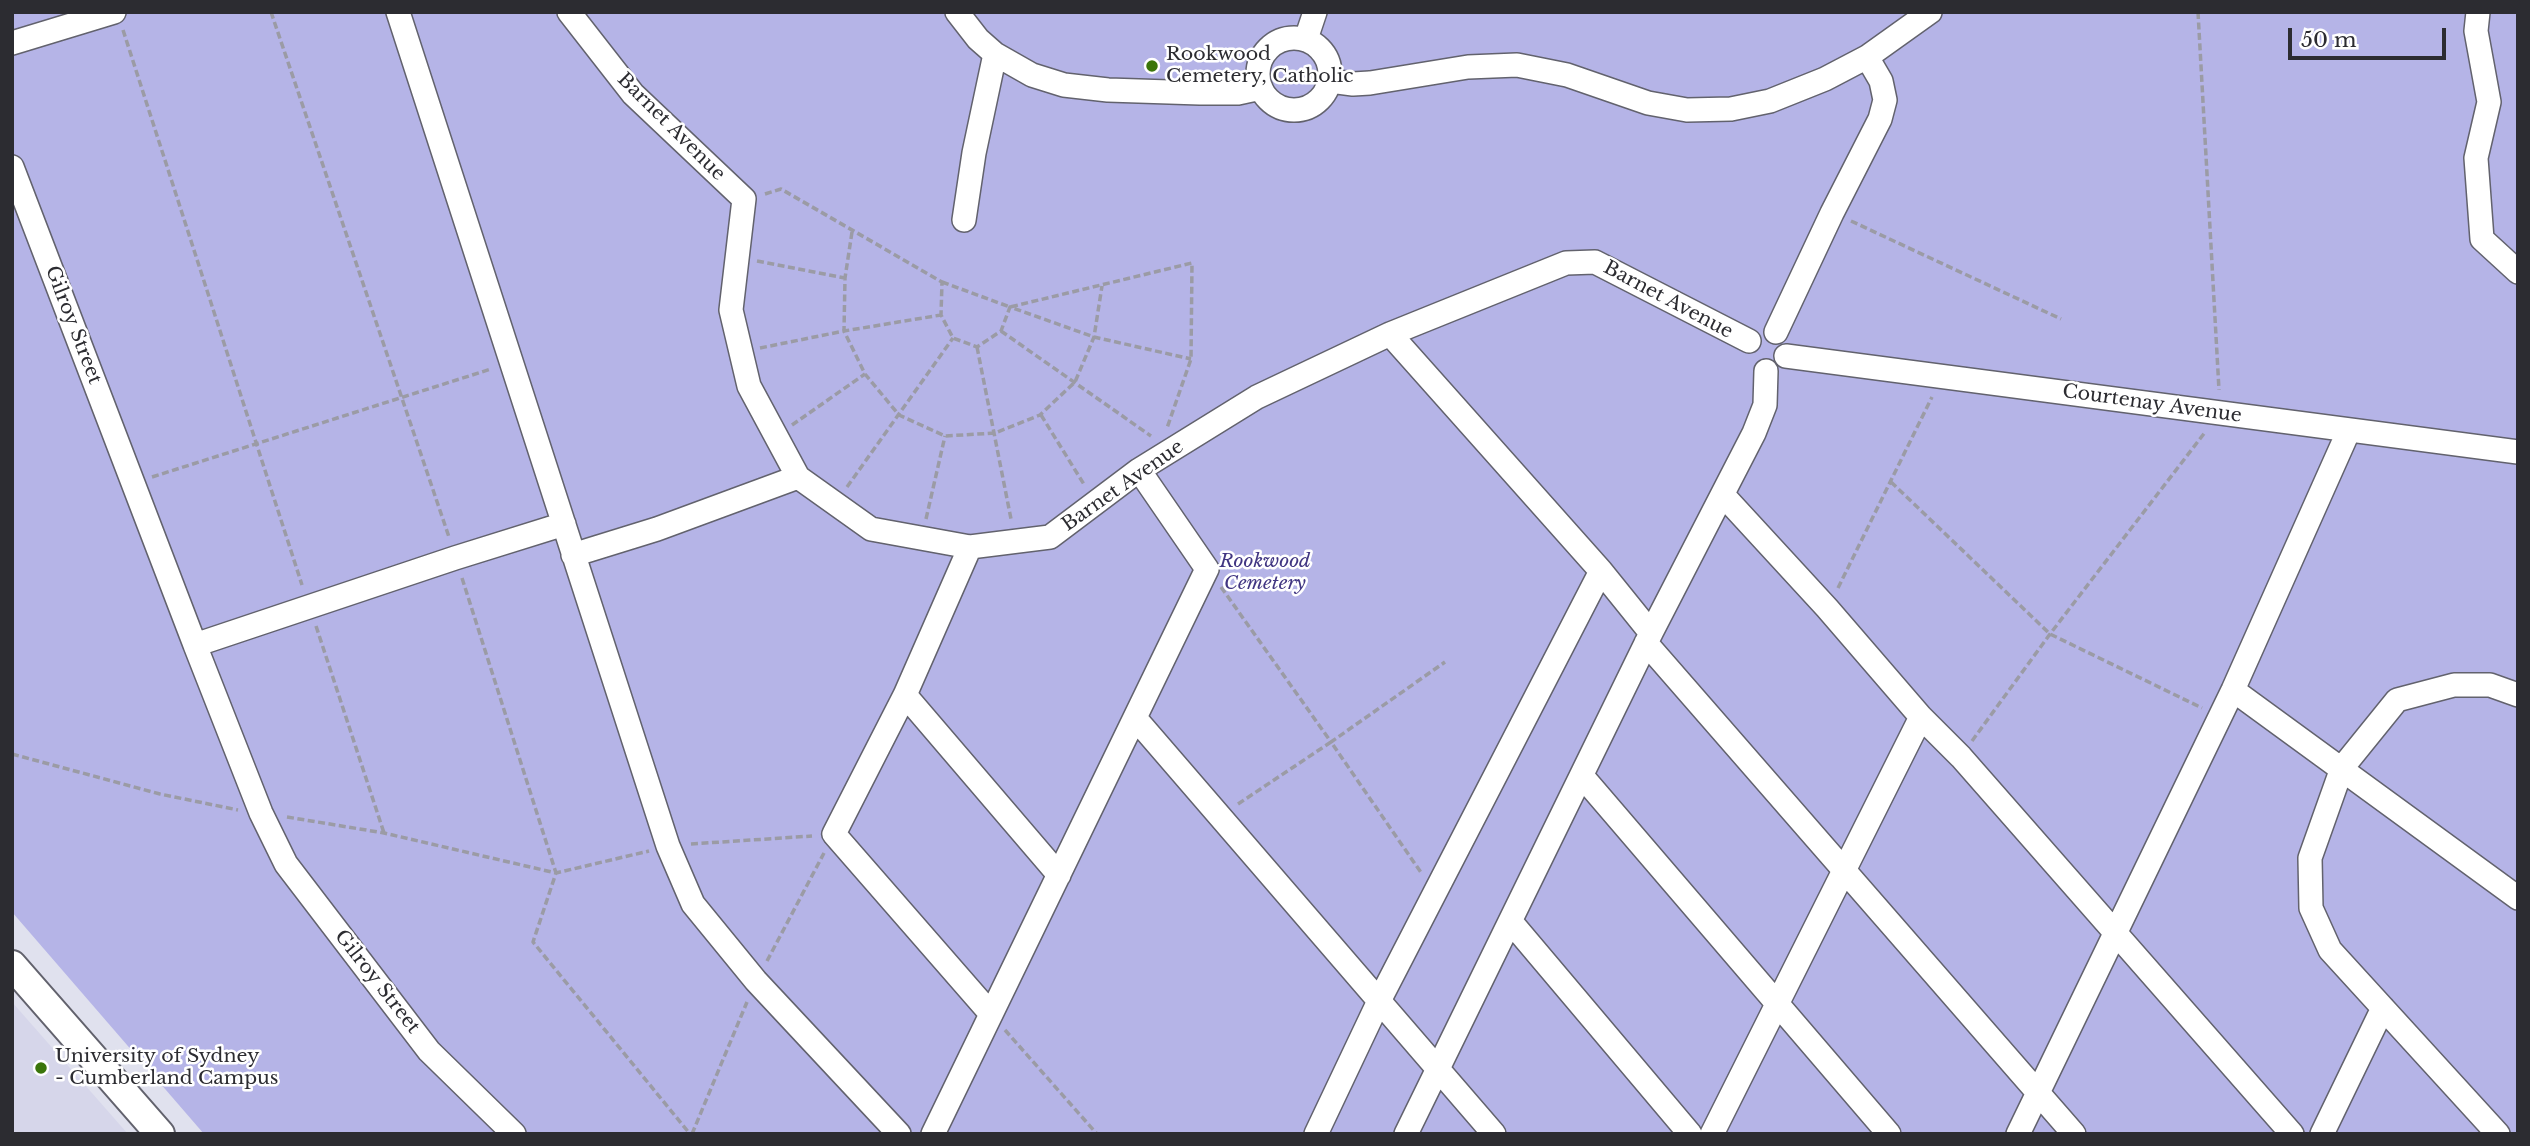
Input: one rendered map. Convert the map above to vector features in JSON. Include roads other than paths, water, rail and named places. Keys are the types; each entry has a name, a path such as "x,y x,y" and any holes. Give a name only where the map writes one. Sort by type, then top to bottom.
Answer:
{"main road":[{"path":"12,965 160,1134"}],"street":[{"path":"398,12 668,846 693,904 755,981 899,1134"},
{"name":"Barnet Avenue","path":"569,12 633,94 744,199 731,310 749,386 798,477 871,529 970,547 1050,537 1139,470 1257,397 1390,334 1566,264 1595,262 1749,341"},
{"path":"957,12 978,39 995,54 1032,75 1078,87 1225,93 1251,92 1261,88"},
{"path":"1306,39 1315,12"},
{"path":"1330,80 1353,84 1370,83 1468,67 1517,65 1567,75 1648,103 1687,110 1717,110 1751,106 1790,95 1867,57 1930,12"},
{"path":"2478,12 2476,31 2489,102 2476,158 2482,239 2518,271"},
{"path":"12,43 118,19"},
{"path":"1287,38 1306,39 1326,55 1330,80 1327,89 1315,103 1298,110 1289,110 1272,103 1261,88 1258,79 1260,61 1270,46 1287,38"},
{"path":"964,220 974,153 995,54"},
{"path":"1776,332 1883,108 1885,100 1881,81 1867,57"},
{"name":"Gilroy Street","path":"12,167 261,813 286,864 429,1051 514,1134"},
{"path":"1761,331 1776,332 1786,344 1786,356 1777,368 1766,370 1755,366 1747,353 1749,341 1761,331"},
{"path":"1390,334 1601,571 1648,638 2074,1134"},
{"name":"Courtenay Avenue","path":"1786,356 2518,452"},
{"path":"1406,1134 1648,638 1723,495 1765,405 1766,370"},
{"path":"2018,1134 2221,717 2349,430"},
{"path":"933,1134 1207,569 1139,470"},
{"path":"573,555 657,529 798,477"},
{"path":"1723,495 1827,608 1921,717 1961,757 2292,1134"},
{"path":"195,645 564,524"},
{"path":"970,547 905,695 834,834 991,1014"},
{"path":"1315,1134 1379,1001 1601,571"},
{"path":"2498,1134 2330,950 2311,908 2310,858 2342,768 2397,700 2454,685 2490,685 2518,695"},
{"path":"2233,690 2518,898"},
{"path":"905,695 1059,875"},
{"path":"1712,1134 1921,717"},
{"path":"1135,718 1494,1134"},
{"path":"1582,776 1889,1134"},
{"path":"1511,922 1690,1134"},
{"path":"2322,1134 2383,1008"}],"place":[{"name":"Rookwood Cemetery, Catholic","path":"1152,66"},
{"name":"University of Sydney - Cumberland Campus","path":"41,1068"}],"park label":[{"name":"Rookwood Cemetery","path":"1265,573"}]}
